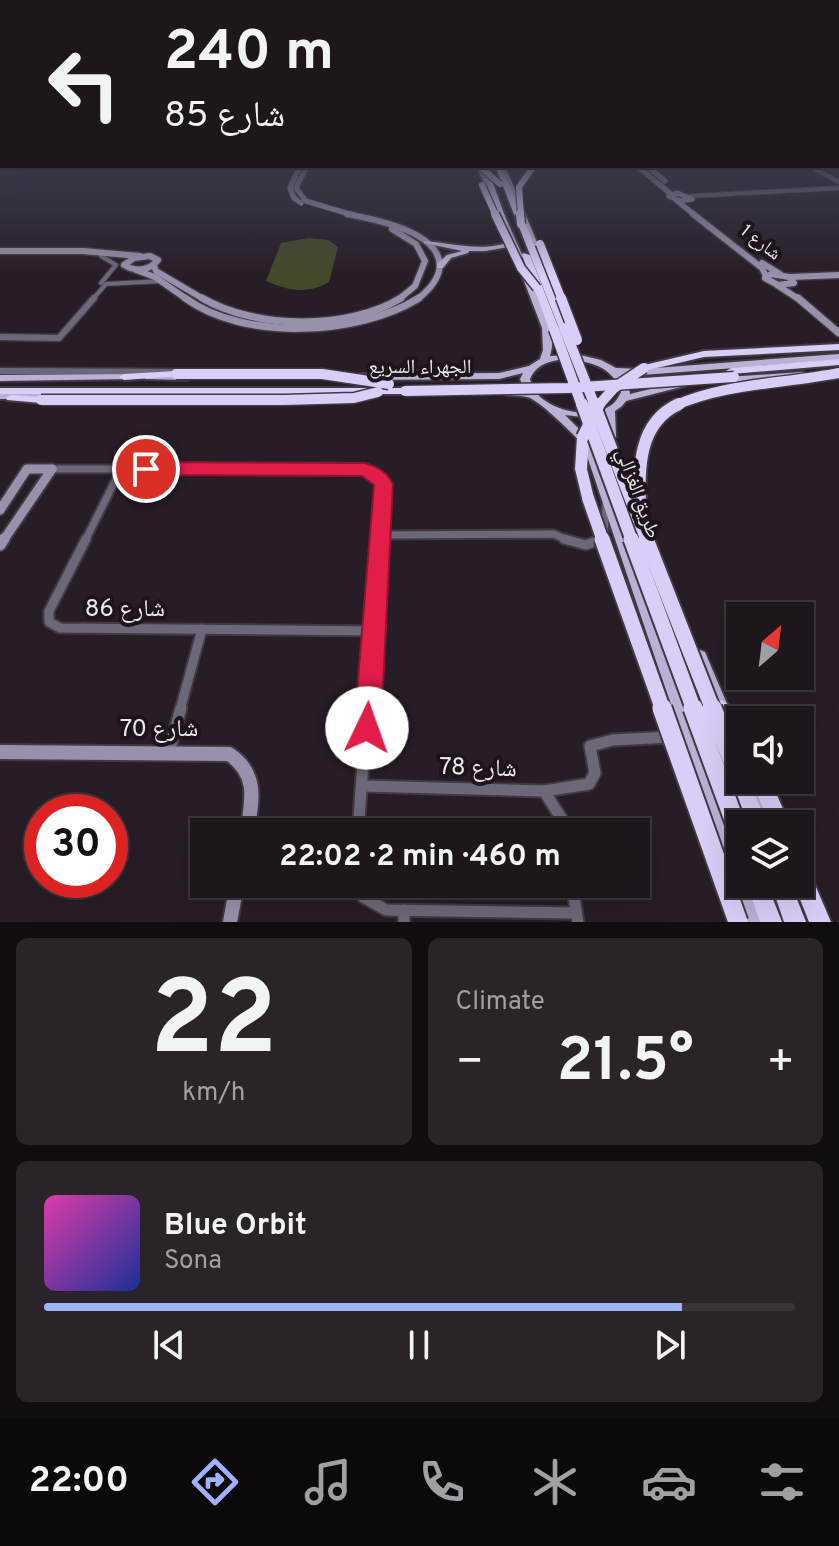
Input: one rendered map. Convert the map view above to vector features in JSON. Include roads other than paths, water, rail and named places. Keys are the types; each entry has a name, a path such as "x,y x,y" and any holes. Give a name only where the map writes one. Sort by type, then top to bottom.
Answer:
{"highway":[{"path":"485,191 521,268 537,288"},
{"name":"طريق الغزالي","path":"502,191 730,810"},
{"name":"طريق الغزالي","path":"504,191 513,224 595,404 726,744"},
{"path":"513,224 518,191"},
{"path":"516,200 540,244 595,390 595,404"},
{"path":"738,922 585,488 581,469 583,437 604,397 625,378 644,368 704,354 839,347"},
{"name":"الجهراء السريع","path":"0,385 603,381 839,360"},
{"path":"642,528 636,478 637,458 642,440 666,411 688,399 725,389 839,372"},
{"name":"الجهراء السريع","path":"0,394 378,392 590,387 839,372"},
{"path":"124,377 322,374 389,384"},
{"path":"0,394 41,400 284,400 354,398 378,392"},
{"path":"721,708 726,716"},
{"path":"762,898 771,922"},
{"path":"786,898 795,922"},
{"path":"810,898 820,922"}],"main road":[{"name":"طريق الغزالي","path":"494,191 513,224 512,238 548,333 550,344 544,360"},
{"path":"511,191 575,342 592,360 613,371 623,381 624,398"},
{"path":"426,242 464,249 497,249 506,246 512,238"},
{"path":"440,266 449,256 465,252 506,253 521,262"},
{"path":"592,360 572,357 544,360 531,368 525,379 531,395 551,408 582,415 610,410 624,398 656,389 693,383 839,372"},
{"name":"الجهراء السريع","path":"613,371 642,372 839,360"},
{"name":"الجهراء السريع","path":"0,378 499,376 531,368"},
{"name":"الجهراء السريع","path":"0,394 531,395"},
{"name":"طريق الغزالي","path":"551,408 588,443 606,503 726,843"},
{"name":"طريق الغزالي","path":"610,410 609,432 726,721"},
{"name":"طريق الغزالي","path":"745,898 754,922"},
{"path":"796,898 805,922"}],"street":[{"path":"0,252 65,252 156,258 156,271 219,309 264,320 291,322 332,322 377,309 397,300 414,287 423,275 426,261 422,250 401,234 385,224 312,208 294,198 291,191"},
{"path":"125,263 126,268 163,281 202,309 219,317 273,328 384,315 409,304 436,279 440,266 438,256 426,242 410,231 306,201 298,191"},
{"path":"667,191 691,198 770,191"},
{"name":"شارع 1","path":"674,191 762,268 768,282 794,295 839,330"},
{"name":"شارع 1","path":"691,198 690,203 780,274"},
{"path":"401,234 410,231"},
{"path":"81,253 125,263 140,256"},
{"path":"57,338 116,265 101,256"},
{"path":"136,270 154,266"},
{"path":"766,276 780,274 792,281"},
{"path":"777,285 839,276"},
{"path":"0,337 57,338 106,284 163,281"},
{"name":"شارع 1","path":"792,281 839,330"},
{"path":"414,287 426,290"},
{"path":"0,371 168,371 205,378"},
{"path":"0,510 27,469 365,469 376,474 384,484 360,818"},
{"path":"0,545 52,469"},
{"name":"شارع 86","path":"121,469 49,611 49,622 60,628 374,631"},
{"path":"381,535 554,534 580,545 598,543 604,536 606,503"},
{"path":"169,752 202,629"},
{"path":"544,791 589,784 595,773 590,746 596,743 676,735 684,723"},
{"name":"شارع 70","path":"0,752 216,752 240,759 253,780 250,818"},
{"name":"شارع 78","path":"364,786 544,791 561,818"},
{"path":"230,922 234,898"},
{"path":"365,898 404,916 577,917"}]}
